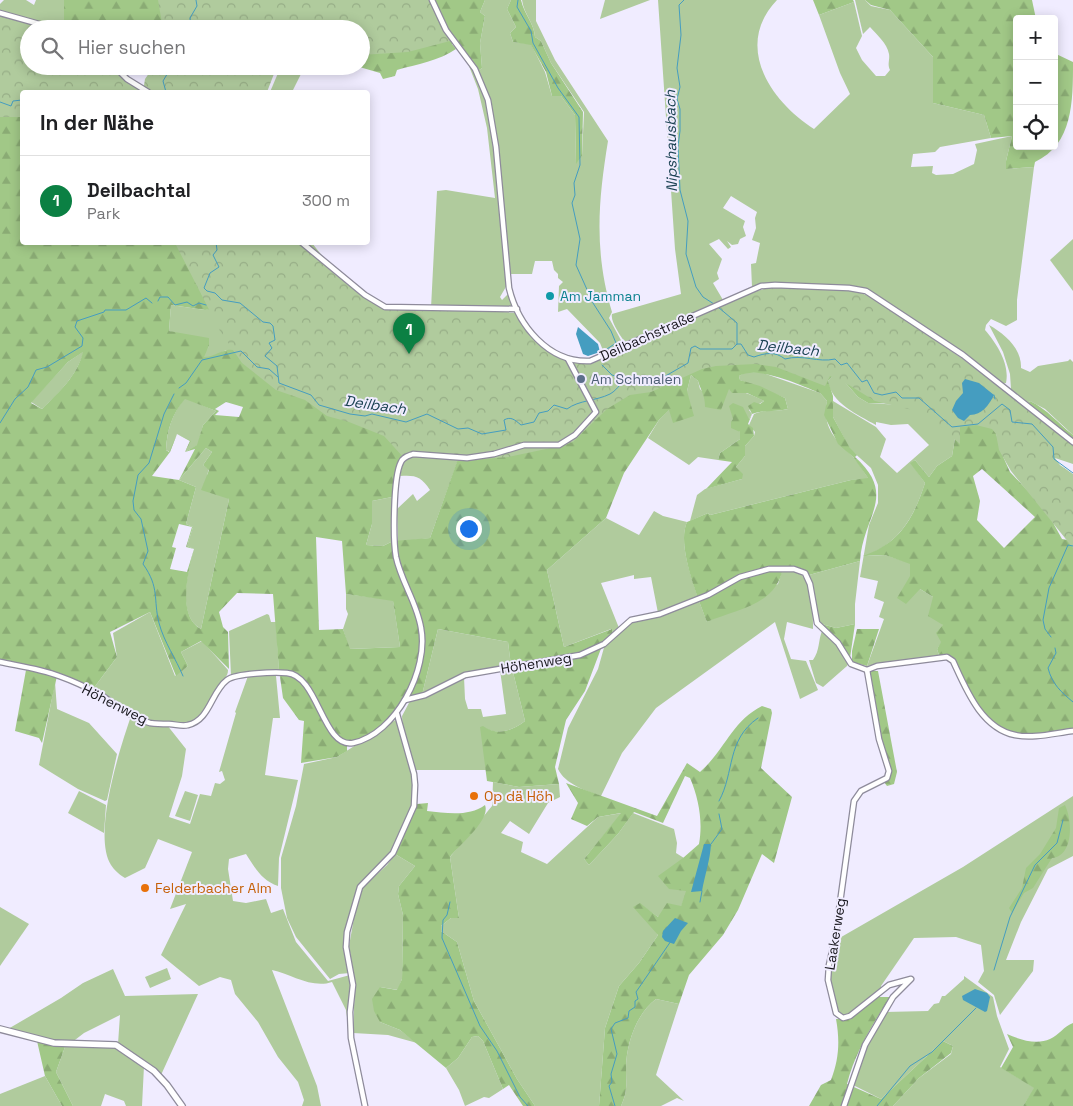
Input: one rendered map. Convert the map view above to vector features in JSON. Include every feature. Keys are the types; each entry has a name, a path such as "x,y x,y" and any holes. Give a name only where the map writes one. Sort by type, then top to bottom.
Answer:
{"street":[{"name":"Deilbachstraße","path":"432,0 446,30 474,69 488,100 496,147 508,288 517,309 537,340 552,352 579,362 598,358 761,286 775,284 849,288 866,291 955,349 1073,442"},
{"path":"0,13 25,20"},
{"path":"123,75 145,90"},
{"path":"305,245 365,295 385,307 517,309"},
{"path":"405,700 418,668 422,640 418,612 397,559 395,548 395,500 401,462 406,456 413,454 467,458 494,454 524,445 559,445 575,435 596,412 568,359"},
{"name":"Höhenweg","path":"0,662 58,675 99,694 131,714 156,724 188,725 196,722 207,710 221,686 230,678 280,673 293,674 302,680 330,730 346,744 358,742 376,732 397,714 405,700 425,695 464,675 580,656 604,644 631,620 660,614 708,595 740,577 769,569 794,569 805,573 810,584 817,623 838,643 850,664 867,670"},
{"path":"867,670 877,666 947,656 953,661 973,705 1005,732 1016,736 1029,736 1073,731"},
{"name":"Laakerweg","path":"844,1106 865,1045 893,997 911,978 889,985 850,1016 844,1018 836,1013 828,980 829,965 835,940 854,801 861,792 887,778 889,771 879,739 867,670"},
{"path":"365,1106 351,1038 350,1012 353,985 346,947 347,932 360,887 393,853 414,806 416,785 414,774 397,714"},
{"path":"0,1029 54,1043 116,1045 154,1071 182,1106"}],"green space":[{"path":"4,0 26,0 34,5 36,0 64,0 64,20 30,20 0,12 0,4"},
{"path":"64,0 485,0 480,12 485,16 480,43 482,68 478,71 455,42 452,44 456,49 449,53 397,70 395,76 383,79 380,73 370,70 370,20 64,20"},
{"path":"158,0 429,0 440,26 450,41 408,52 370,54 370,20 161,20"},
{"path":"485,0 511,0 507,9 516,27 510,33 513,42 531,44 545,72 552,96 561,96 575,115 576,163 582,156 584,112 551,63 541,41 535,37 522,0 536,0 536,21 555,60 608,141 600,206 600,248 602,269 612,312 609,318 623,344 604,353 600,343 567,309 558,312 559,286 563,282 558,278 552,261 535,261 532,274 509,274 489,99 478,71 482,68 480,43 485,16 480,12"},
{"path":"511,0 521,0 533,27 535,37 541,41 551,63 583,112 582,156 576,164 575,115 561,96 552,96 546,72 531,45 513,42 510,33 516,27 507,9"},
{"path":"605,0 650,0 600,19"},
{"path":"658,0 777,0 764,18 758,36 758,54 763,72 784,104 798,118 814,129 850,94 840,73 819,15 854,2 862,36 856,48 862,60 876,76 885,76 890,70 889,54 884,43 870,27 863,34 855,0 865,0 871,6 890,10 933,57 933,103 984,115 991,138 940,147 935,152 913,154 911,167 933,166 932,173 936,175 953,174 974,164 977,150 975,144 1012,136 1006,169 1034,167 1017,300 1017,320 1006,326 991,319 986,325 985,330 1002,355 1007,376 1006,383 1002,384 963,354 866,290 775,283 752,287 751,264 756,263 760,243 752,240 756,228 755,218 757,212 731,196 723,208 745,221 743,227 746,236 740,239 738,244 732,245 727,241 731,247 728,249 719,239 709,244 722,259 717,273 719,279 713,283 723,300 626,343 614,325 612,314 681,294 675,249"},
{"path":"813,0 853,0 854,2 819,15"},
{"path":"865,0 1032,0 1035,15 1013,15 1013,150 1052,150 1035,162 1034,167 1006,169 1012,136 991,138 984,115 933,103 933,57 890,10 871,5"},
{"path":"0,16 20,21 20,75 122,75 130,84 140,90 20,90 20,117 0,117"},
{"path":"1058,55 1073,62 1071,106 1064,133 1058,142"},
{"path":"469,66 479,80 486,103 497,169 507,285 500,297 502,300 508,294 513,306 512,308 497,311 516,313 482,311 480,313 431,308 437,191 446,190 495,198 487,128 478,89"},
{"path":"148,75 274,75 268,90 143,90 145,79"},
{"path":"277,75 300,75 293,90 271,90"},
{"path":"20,100 20,245 183,245 194,271 233,298 232,306 205,310 171,305 169,331 209,338 209,346 204,357 231,350 240,352 260,364 264,353 273,363 278,362 280,376 295,386 300,385 322,398 361,412 376,409 406,420 424,410 485,422 518,414 530,420 536,411 559,398 590,398 607,393 617,387 625,373 629,372 651,381 655,376 683,365 690,345 726,343 745,339 749,347 769,348 791,354 802,352 825,359 846,355 860,376 868,378 879,389 902,391 919,396 941,405 950,419 965,423 970,418 995,429 1001,452 1010,472 1046,510 1062,539 1073,541 1073,730 1037,735 1015,734 999,727 983,714 971,699 957,667 946,656 939,655 937,649 941,642 936,633 943,625 928,616 933,597 920,589 906,604 897,598 910,576 910,564 885,555 863,556 876,551 896,537 910,518 925,483 910,463 915,460 929,477 937,466 952,456 956,432 943,428 929,412 917,406 912,409 907,404 868,403 858,397 836,372 828,381 833,396 833,417 850,448 857,455 855,457 868,471 874,483 876,495 875,506 862,545 860,561 809,575 799,568 783,568 779,581 764,598 742,609 707,622 686,557 684,532 687,522 708,513 710,515 851,480 868,478 853,457 838,444 824,415 827,401 820,393 779,377 768,374 747,373 739,376 740,380 760,386 785,398 788,409 752,414 748,406 754,402 760,404 764,401 747,393 732,393 729,389 721,410 705,407 704,396 698,381 691,375 687,391 694,416 673,423 669,410 659,420 624,473 606,518 547,570 564,647 612,629 612,635 590,649 577,653 511,666 508,642 438,629 422,695 403,699 380,728 365,737 347,741 347,751 337,757 301,763 304,721 299,720 283,698 273,594 237,593 219,612 223,627 228,632 229,669 201,641 181,652 188,666 176,676 150,612 110,632 117,657 93,689 58,674 0,661 0,101","holes":["83,352 72,376 42,409 31,403 68,362","185,399 216,411 203,425 197,445 185,452 195,449 179,480 152,476 170,452 177,434 169,452 166,450 169,429 177,410","226,402 243,407 239,417 215,415 219,411 215,409","206,448 212,452 203,465 209,470 201,490 229,499 201,629 193,623 186,603 187,580 194,549 187,546 193,527 186,524 196,487 179,480","413,453 459,456 430,538 393,541 383,546 366,545 372,524 372,501 392,497 392,494 395,494 401,463","982,469 1035,517 1004,548 977,520 980,501 973,476","179,524 192,527 186,547 194,549 187,572 170,569 176,548 172,547","316,537 342,541 346,594 393,601 400,647 350,649 343,629 319,630"]},
{"path":"1073,239 1073,291 1050,260"},
{"path":"176,245 314,245 331,267 383,307 399,310 457,309 516,313 531,334 549,351 571,361 584,362 597,360 750,293 771,287 856,291 871,297 963,359 1073,444 1073,464 1055,458 1060,465 1073,474 1073,548 1011,471 999,450 996,434 992,429 976,425 960,427 960,444 925,413 875,401 830,376 825,386 776,367 755,364 716,366 702,369 651,392 630,395 607,409 573,442 565,445 508,457 472,460 404,458 384,436 349,422 327,416 305,400 276,390 242,363 220,331"},
{"path":"171,305 205,310 215,307 353,362 226,350 213,357 203,357 209,346 169,331"},
{"path":"989,325 1001,333 1016,348 1021,361 1021,368 1030,372 1038,366 1068,361 1070,359 1073,362 1073,435 1045,409 1030,401 1028,404 1011,389 1010,374 1003,352"},
{"path":"84,351 77,368 49,403 42,409 31,402 68,362"},
{"path":"746,372 763,373 820,393 827,401 826,418 831,432 869,479 851,480 710,515 708,513 690,521 697,495 705,489 742,479 736,467 745,456 745,446 754,436 755,432 749,425 754,414 788,409 785,398 740,380 739,376"},
{"path":"836,372 858,397 868,403 917,406 956,432 952,456 937,466 929,477 915,460 911,463 925,483 916,507 897,536 866,556 885,555 910,563 910,576 920,589 933,597 943,625 941,643 937,649 939,655 867,666 884,619 879,617 884,602 874,598 878,581 860,577 869,525 878,503 878,485 871,468 850,449 833,417 833,401 876,427 886,439 880,457 897,473 929,445 908,424 891,425 876,422 876,425 846,408 830,389 828,381"},
{"path":"691,375 698,381 700,389 705,394 729,389 764,401 749,410 752,414 749,419 737,429 740,432 740,439 720,453 718,460 698,457 689,465 648,438 659,420 687,391"},
{"path":"185,398 216,411 203,425 198,445 185,452 190,441 177,434 170,452 166,450 169,429 177,410"},
{"path":"1030,401 1047,412 1073,435 1073,440 1028,404"},
{"path":"733,403 743,407 749,419 752,414 748,424 753,428 754,436 745,446 745,456 736,467 743,474 742,479 706,489 732,462 718,460 720,453 740,439 740,432 731,428 733,419 729,406"},
{"path":"206,448 212,452 203,465 209,469 207,475 229,499 201,629 193,623 186,604 187,580 194,549 187,546 193,527 186,524 196,487 179,480"},
{"path":"426,457 458,460 430,538 398,542 397,509 413,494 417,501 430,490 417,477 400,476 403,463 407,458"},
{"path":"392,497 393,541 383,546 366,545 372,524 372,501"},
{"path":"654,511 663,516 687,522 684,540 685,550 698,598 658,613 651,577 634,579 634,575 601,583 619,628 612,635 611,629 564,647 547,570 606,518 639,535"},
{"path":"860,561 855,604 855,624 836,628 818,623 809,575"},
{"path":"794,570 801,574 809,587 813,629 787,622 784,639 791,659 806,661 818,690 800,699 775,622 656,708 622,753 601,796 576,786 561,774 558,769 568,728 598,669 605,644 631,622 664,615 699,601 707,622 778,584 782,571"},
{"path":"346,594 393,600 400,647 349,649 343,629 348,614"},
{"path":"150,612 175,676 188,666 181,652 202,641 228,670 206,707 187,724 155,722 144,719 93,689 117,657 113,633"},
{"path":"267,614 271,622 276,622 279,670 231,676 229,631"},
{"path":"818,623 836,628 855,624 850,658 839,642"},
{"path":"438,629 508,642 511,666 480,671 422,695"},
{"path":"857,629 879,629 867,666 852,662 852,651"},
{"path":"822,631 837,643 849,662 823,687 816,683 809,660 813,660 815,656"},
{"path":"602,646 585,691 566,720 555,767 559,784 519,787 487,781 480,727 483,726 494,731 504,731 510,730 525,721 512,668 580,656"},
{"path":"512,668 525,721 510,730 499,732 483,727 486,770 414,770 403,733 402,716 410,701 464,677 465,699 468,709 481,709 483,717 506,714 500,670"},
{"path":"26,670 57,676 42,743 39,738 15,731"},
{"path":"870,671 878,671 897,772 894,784 887,786 884,782 888,778"},
{"path":"248,676 276,676 280,718 273,718 265,775 298,780 279,858 278,886 263,877 246,854 229,859 228,869 233,901 246,903 266,899 271,913 283,909 296,942 328,981 350,975 351,995 348,1024 346,1010 332,982 317,984 272,970 317,1086 321,1106 302,1106 304,1100 298,1082 278,1057 258,1022 235,994 231,980 220,977 199,986 161,955 186,904 170,909 192,852 158,839 145,868 125,878 112,867 106,851 106,813 110,791 131,716 142,721 167,725 186,749 182,776 169,817 190,824 200,794 211,796 215,783 220,784 225,780 222,771 219,772 235,712"},
{"path":"55,682 57,709 89,723 117,754 107,800 105,801 78,789 39,765"},
{"path":"762,706 771,709 772,713 761,768 792,797 774,863 762,854 738,910 723,935 689,975 679,1004 656,999 643,1013 630,1040 626,1060 626,1091 621,1106 599,1106 605,1028 619,986 639,963 658,935 633,907 640,903 658,917 667,903 681,906 686,891 669,889 658,876 699,844 700,819 698,802 693,786 690,778 685,776 663,823 634,812 618,834 589,865 584,859 621,813 598,817 587,826 571,819 578,803 566,783 657,816 687,763 700,772 743,720"},
{"path":"397,719 414,786 413,803 393,852 359,886 353,901 346,931 350,973 339,974 330,979 296,937 287,918 281,888 281,858 296,806 304,764 337,757"},
{"path":"493,782 519,787 559,784 560,797 548,803 529,834 510,821 501,833 523,842 521,852 547,864 598,817 622,813 584,859 589,865 618,834 633,813 674,829 677,843 676,853 684,858 687,891 681,907 658,917 640,904 658,935 639,963 619,986 605,1028 599,1106 535,1106 517,1079 474,1001 457,942 441,931 441,926 451,918 459,918 450,857 492,806"},
{"path":"79,791 106,805 104,833 68,813"},
{"path":"185,791 198,795 190,821 175,816"},
{"path":"1073,796 1073,856 1048,869 1021,922 1006,960 1034,960 1033,971 1000,1015 994,995 978,982 984,971 981,945 956,937 914,938 881,986 881,990 863,1006 845,1017 837,1013 829,977 836,940 963,867"},
{"path":"428,803 427,811 449,813 465,813 485,805 486,811 479,825 450,857 459,918 451,918 441,926 441,931 457,942 474,1001 517,1079 535,1106 523,1106 509,1085 503,1089 483,1041 478,1036 472,1037 458,1058 446,1068 400,1030 380,1022 374,1011 372,999 380,987 397,990 402,979 403,915 398,894 399,886 415,866 395,854 417,804"},
{"path":"1065,805 1068,812 1070,829 1067,845 1059,856 1052,858 1033,888 1024,893 1012,913 1009,908 1022,888 1026,868 1040,854 1056,828 1059,808"},
{"path":"395,854 415,866 399,886 398,894 403,915 402,979 398,990 380,987 380,1022 400,1030 417,1043 388,1035 353,1033 355,983 349,946 357,901 361,889 387,865"},
{"path":"0,907 29,924 0,966"},
{"path":"167,968 171,979 150,988 145,977"},
{"path":"113,969 125,996 198,994 161,1075 118,1044 120,1015 84,1033 71,1043 8,1029 83,983"},
{"path":"964,976 993,997 997,1016 1009,1049 1000,1067 1035,1088 1023,1106 893,1106 919,1078 951,1054 953,1046 943,1041 881,1099 851,1084 865,1044 885,1012 928,1011 934,1004 939,1003 942,996 945,996 964,979"},
{"path":"880,995 880,997 890,997 860,1050 847,1084 881,1099 943,1041 953,1046 951,1053 919,1078 893,1106 809,1106 821,1085 831,1080 834,1072 838,1050 836,1019 843,1019"},
{"path":"656,999 679,1004 656,1075 684,1101 677,1098 661,1106 621,1106 626,1091 626,1060 630,1040 643,1013"},
{"path":"1073,1023 1073,1106 1023,1106 1034,1088 1001,1068 1013,1047 1007,1034 1028,1041 1040,1042 1053,1037"},
{"path":"478,1036 483,1041 503,1089 489,1098 484,1097 465,1106 459,1090 446,1068 458,1058 472,1037"},
{"path":"37,1041 65,1047 56,1072 73,1106 62,1106 45,1076"},
{"path":"113,1046 144,1066 142,1106 126,1106 124,1101 105,1094 101,1106 73,1106 56,1072 65,1047"},
{"path":"45,1076 62,1106 0,1106 0,1094"}],"water":[{"path":"578,327 598,344 600,352 588,356 583,354 576,334"},
{"path":"965,379 979,383 994,395 985,409 970,415 964,421 958,418 952,410 956,401 963,393 962,383"},
{"path":"704,844 711,844 702,891 691,892"},
{"path":"675,918 688,923 674,944 665,941 662,937 663,931"},
{"path":"975,989 987,993 990,997 987,1011 985,1012 963,1000 962,996"}],"waterway":[{"path":"190,20 197,6 196,0"},
{"path":"518,0 517,7 531,31 533,43 558,88 579,117 580,165 574,183 575,195 572,203 580,239 576,265 593,303 611,331 616,343 607,349"},
{"name":"Nipshausbach","path":"684,0 679,5 681,35 677,68 680,87 677,99 680,109 678,146 680,190 688,221 686,254 696,287 703,297 714,304"},
{"path":"165,90 163,81 167,75"},
{"name":"Deilbach","path":"0,102 11,106 13,101 20,100"},
{"name":"Deilbach","path":"216,245 217,250 213,255 219,267 210,273 204,288 215,293 222,300 240,303 263,322 270,323 273,326 275,340 269,343 272,348 265,356 277,366 279,383 311,395 319,405 350,414 365,416 372,414 406,422 427,414 458,429 468,428 482,434 506,430 504,420 506,419 513,419 521,425 534,422 539,413 548,411 554,405 567,409 605,396 613,392 625,380 632,377 642,385 650,385 688,363 691,348 695,346 700,349 732,349 737,344 741,344 748,355 754,357 770,354 785,359 798,357 823,360 835,359 841,365 847,363 862,382 867,380 874,393 882,395 896,392 902,398 919,398 952,427 978,424 1002,404 1010,410 1012,422 1032,424 1053,447 1054,459 1073,473"},
{"path":"158,301 160,297 168,297 175,305 187,302 193,306 199,303 206,305"},
{"path":"0,423 15,399 28,387 36,370 47,367 82,346 83,338 75,327 77,321 105,310 126,310 146,298 152,303"},
{"path":"718,307 737,323 737,344"},
{"path":"179,388 186,383 202,360 241,351 257,367 269,369 278,377"},
{"path":"602,365 612,375 624,379"},
{"path":"174,394 164,414 149,463 138,475 133,501 134,510 141,519 148,551 143,564 154,587 159,623 183,676"},
{"name":"Deilbach","path":"994,395 995,399"},
{"path":"1051,637 1045,629 1043,620 1049,588 1068,545 1073,546"},
{"path":"1055,648 1056,653 1048,668 1052,679 1073,702"},
{"path":"719,801 724,790 736,746 748,727 758,718"},
{"path":"711,844 722,829 719,814"},
{"path":"994,970 1010,917 1035,865 1057,843 1063,820"},
{"path":"700,902 702,891"},
{"path":"450,902 447,915 443,920 442,938 480,1026 497,1051 520,1097 528,1106"},
{"path":"615,1106 609,1086 612,1082 611,1074 617,1054 611,1029 615,1023 628,1018 629,1011 635,1007 635,1001 638,999 636,992 671,941"},
{"path":"877,1106 910,1066 932,1052 976,1008"}],"place":[{"name":"Am Jamman","path":"550,296"},
{"name":"Deilbachtal","path":"409,354"},
{"name":"Am Schmalen","path":"581,379"},
{"name":"Op dä Höh","path":"474,796"},
{"name":"Felderbacher Alm","path":"145,888"}]}
